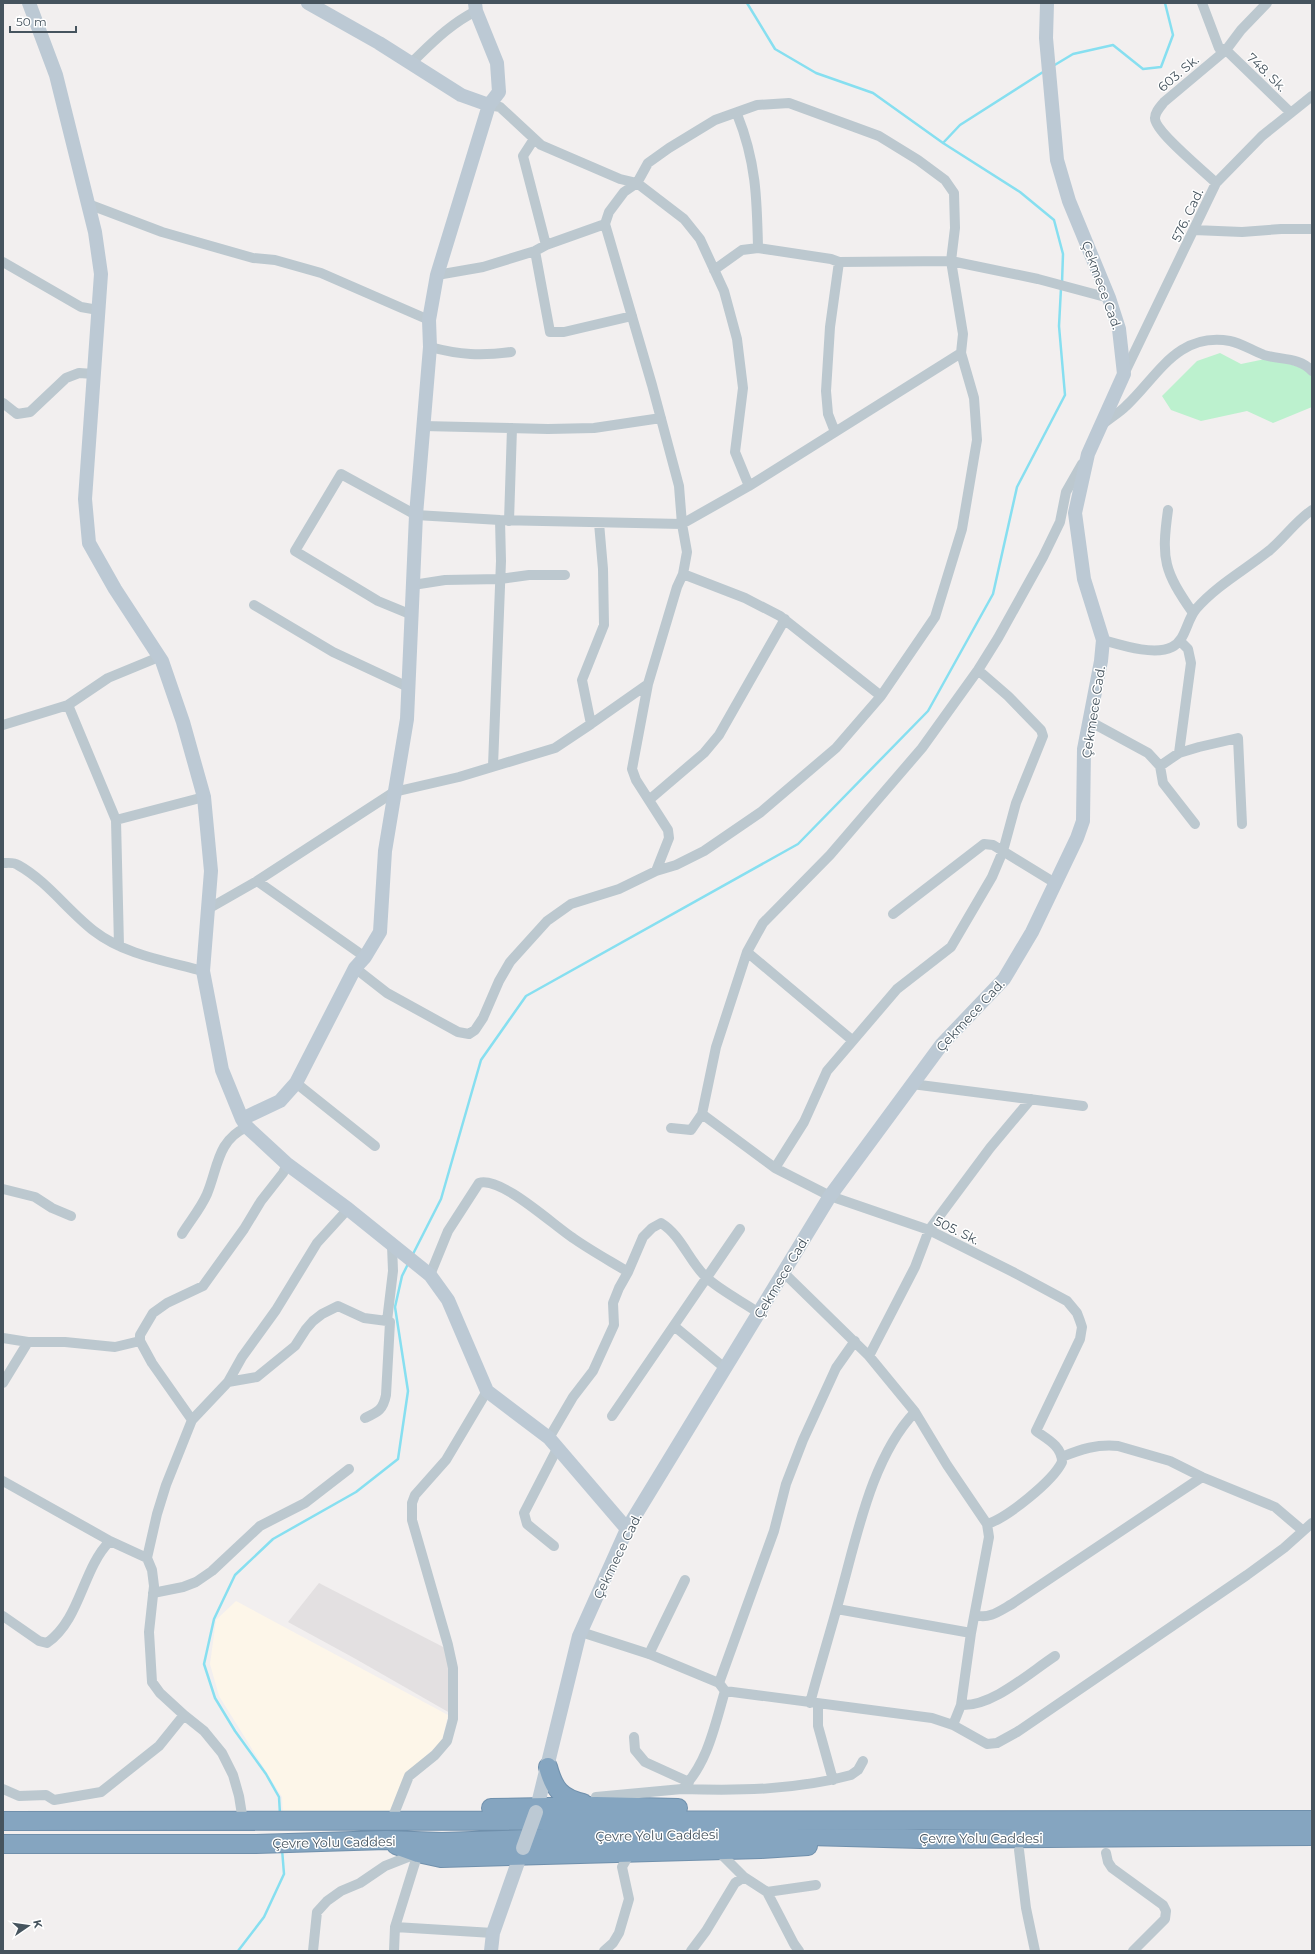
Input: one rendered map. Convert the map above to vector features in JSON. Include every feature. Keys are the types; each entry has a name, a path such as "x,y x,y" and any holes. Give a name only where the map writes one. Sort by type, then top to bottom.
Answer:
{"highway":[{"path":"548,1767 552,1781 560,1793 575,1801 596,1806"},
{"path":"387,1819 434,1810 537,1809 596,1806 753,1810 896,1821"},
{"name":"Çevre Yolu Caddesi","path":"3,1821 252,1821 387,1819 896,1821 1312,1820"},
{"name":"Çevre Yolu Caddesi","path":"3,1844 256,1844 386,1840 442,1842 703,1833 921,1839 1312,1836"},
{"path":"386,1840 418,1854 440,1858 521,1852 630,1853 761,1850 921,1839"}],"street":[{"path":"30,3 56,74 95,232 101,274 85,499 89,543 115,589 159,656 183,722 204,797 211,871 203,971 222,1070 244,1123 288,1164 348,1209 430,1275 448,1300 487,1391 553,1443 627,1529"},
{"path":"308,3 411,63 461,95 489,105 500,107 541,145 620,179 637,183 684,219 700,240 724,290 737,339 743,388 735,452 749,486"},
{"name":"Çekmece Cad.","path":"491,1951 493,1933 537,1809 581,1632 627,1529 726,1369 830,1196 942,1044 1004,979 1032,932 1077,838 1083,821 1084,749 1101,661 1103,640 1084,579 1075,513 1088,454 1124,374 1119,329 1109,298 1069,201 1057,160 1046,38 1048,3"},
{"name":"748. Sk.","path":"1202,3 1219,48 1226,50 1290,112"},
{"name":"603. Sk.","path":"1216,183 1170,141 1157,126 1155,118 1157,110 1164,102 1226,50 1241,30 1267,3"},
{"path":"182,1234 207,1194 214,1170 224,1146 244,1123 280,1101 296,1083 355,968 365,957 380,932 385,851 394,792 408,719 408,687 416,515 430,347 429,320 437,275 489,105 499,92 497,63 475,7 451,26 411,63"},
{"name":"576. Cad.","path":"1124,374 1216,183 1262,136 1290,112 1312,96"},
{"path":"355,968 387,992 458,1032 469,1034 476,1030 483,1018 499,981 510,962 546,921 571,904 619,889 656,872 676,865 704,851 760,812 836,748 881,696 935,617 962,529 977,440 974,398 961,353 963,334 951,262 955,228 954,193 945,180 918,160 879,136 789,103 758,105 737,114 715,120 669,148 648,164 637,183 624,192 609,212 605,224 679,486 682,524 687,552 683,574 677,587 648,684 632,769 636,780 668,830 669,838 656,872"},
{"path":"737,114 748,141 757,192 758,248"},
{"path":"534,139 523,156 546,245"},
{"path":"88,204 162,232 253,258 276,260 321,272 429,320"},
{"path":"437,275 483,267 535,251 546,245 605,224"},
{"path":"1194,230 1242,232 1282,229 1312,229"},
{"path":"714,270 742,250 758,248 831,259 839,262 951,262 1038,279 1109,298"},
{"path":"535,251 550,332 564,332 632,316"},
{"path":"3,262 81,306 98,310"},
{"path":"835,432 828,414 826,391 830,327 839,262"},
{"path":"1102,425 1126,406 1165,362 1184,349 1209,340 1230,341 1265,355 1300,363 1311,369"},
{"path":"430,347 451,352 486,356 511,352"},
{"path":"412,615 378,601 295,551 340,474 416,515 504,521 682,524 749,486 961,353"},
{"path":"3,404 17,414 30,412 66,378 79,373 94,374"},
{"path":"423,426 594,428 661,418"},
{"path":"493,766 500,579 512,428"},
{"path":"671,1128 691,1130 702,1114 716,1046 747,952 763,923 830,856 922,748 978,670 998,638 1043,557 1060,522 1066,492 1088,454"},
{"path":"1168,510 1164,549 1165,563 1175,587 1193,613"},
{"path":"1103,640 1142,650 1171,648 1180,641 1193,613 1223,583 1270,550 1302,517 1312,510"},
{"path":"591,724 582,680 604,625 603,569 599,523"},
{"path":"683,574 745,598 785,620 881,696"},
{"path":"413,585 445,580 500,579 529,575 565,575"},
{"path":"254,605 334,652 408,687"},
{"path":"649,800 704,753 719,735 785,620"},
{"path":"1179,753 1191,663 1188,649 1180,641"},
{"path":"3,725 68,705 108,678 159,656"},
{"path":"775,1168 804,1122 827,1071 897,989 951,947 992,877 1003,851 1016,803 1042,736 1041,730 1008,696 978,670"},
{"path":"208,909 257,881 394,792 459,777 555,748 648,684"},
{"path":"68,705 116,820 118,946"},
{"path":"1089,721 1148,753 1160,766 1163,783 1195,824"},
{"path":"1160,766 1179,753 1238,738 1242,824"},
{"path":"116,820 204,797"},
{"path":"893,914 984,844 993,845 1055,883"},
{"path":"3,863 17,863 40,882 71,912 96,932 118,946 203,971"},
{"path":"257,881 365,957"},
{"path":"747,952 852,1040"},
{"path":"296,1083 375,1146"},
{"path":"912,1084 1083,1106"},
{"path":"869,1356 914,1267 929,1230 990,1148 1031,1099"},
{"name":"505. Sk.","path":"702,1114 775,1168 830,1196 929,1230 1067,1301 1077,1313 1080,1321 1082,1327 1080,1338 1036,1431 1054,1444 1062,1457"},
{"path":"192,1420 152,1363 140,1341 140,1335 153,1313 167,1303 203,1286 288,1164"},
{"path":"430,1275 448,1232 479,1183 484,1181 513,1194 572,1238 628,1272"},
{"path":"3,1189 35,1198 52,1208 71,1216"},
{"path":"252,1821 239,1796 233,1775 222,1753 204,1731 160,1693 152,1682 150,1632 154,1586 152,1570 147,1558 157,1514 166,1485 192,1420 228,1382 242,1357 276,1310 317,1243 348,1209"},
{"path":"554,1546 527,1524 524,1513 573,1397 593,1371 614,1325 613,1303 643,1237 652,1228 662,1223 670,1228 691,1260 707,1278 759,1313"},
{"path":"612,1416 740,1230"},
{"path":"365,1418 377,1412 384,1406 386,1395 390,1322 387,1321 393,1271 392,1245"},
{"path":"784,1273 855,1341 915,1412 947,1465 987,1524 989,1537 976,1615 971,1633 961,1705 953,1725"},
{"path":"228,1382 257,1378 295,1346 306,1329 314,1321 322,1314 338,1306 364,1318 387,1321"},
{"path":"674,1326 726,1369"},
{"path":"3,1338 28,1342 65,1342 115,1347 140,1341"},
{"path":"686,1785 701,1764 722,1687 774,1531 786,1484 819,1402 836,1368 855,1341"},
{"path":"3,1383 28,1342"},
{"path":"387,1819 409,1776 435,1755 447,1742 453,1719 454,1690 450,1652 412,1520 412,1503 415,1495 446,1460 487,1391"},
{"path":"833,1780 818,1726 814,1703 822,1656 837,1609 860,1524 881,1464 898,1432 915,1412"},
{"path":"987,1524 1005,1516 1046,1482 1059,1468 1062,1462 1062,1457 1091,1446 1118,1446 1170,1461 1202,1477 1276,1507 1302,1530"},
{"path":"153,1593 183,1587 196,1582 212,1571 260,1526 305,1503 349,1469"},
{"path":"976,1615 980,1617 989,1616 1012,1604 1202,1477"},
{"path":"3,1481 110,1541 147,1558"},
{"path":"581,1632 649,1654 722,1687 814,1703 932,1718 953,1725 987,1744 997,1743 1006,1739 1247,1575 1284,1548 1312,1522"},
{"path":"3,1616 39,1641 47,1643 59,1634 80,1597 102,1550 110,1541"},
{"path":"649,1654 685,1580"},
{"path":"837,1609 971,1633"},
{"path":"961,1705 974,1706 989,1701 1055,1656"},
{"path":"3,1789 19,1796 46,1795 54,1800 101,1792 159,1746 184,1715"},
{"path":"634,1736 635,1750 645,1762 686,1785"},
{"path":"596,1806 596,1797 686,1785 730,1791 792,1787 833,1780 851,1775 858,1770 863,1761"},
{"path":"717,1850 744,1878 767,1892 799,1951"},
{"path":"1019,1850 1026,1908 1035,1951"},
{"path":"604,1951 613,1943 619,1933 629,1899 622,1867 630,1853"},
{"path":"1106,1853 1108,1862 1112,1868 1163,1905 1166,1912 1165,1919 1133,1951"},
{"path":"394,1951 395,1927 418,1854"},
{"path":"313,1951 317,1912 326,1901 341,1891 360,1883 385,1866 418,1854"},
{"path":"692,1951 735,1884 744,1878"},
{"path":"767,1892 816,1885"},
{"path":"395,1927 493,1933"}],"shaded area":[{"path":"319,1583 451,1651 450,1713 288,1622"},
{"path":"236,1601 448,1715 442,1741 406,1774 390,1816 283,1818 282,1797 219,1696 210,1664 216,1620"}],"green space":[{"path":"1220,353 1241,364 1270,358 1312,371 1312,407 1273,423 1247,411 1201,421 1171,410 1162,396 1197,361"}],"waterway":[{"path":"747,3 775,49 816,73 873,93 943,143 1020,192 1054,220 1063,254 1062,283"},
{"path":"1053,66 1073,54 1113,45 1143,69 1161,67 1173,35 1165,3"},
{"path":"943,143 960,125 1043,72"},
{"path":"412,1256 441,1199 481,1060 526,996 798,844 928,711 993,594 1017,487 1065,395 1059,326 1061,288"},
{"path":"280,1814 279,1797 266,1774 235,1731 215,1698 204,1664 214,1619 235,1575 273,1539 356,1492 398,1459 408,1391 395,1307 402,1276 408,1264"},
{"path":"238,1951 264,1917 284,1874 282,1849"}]}
